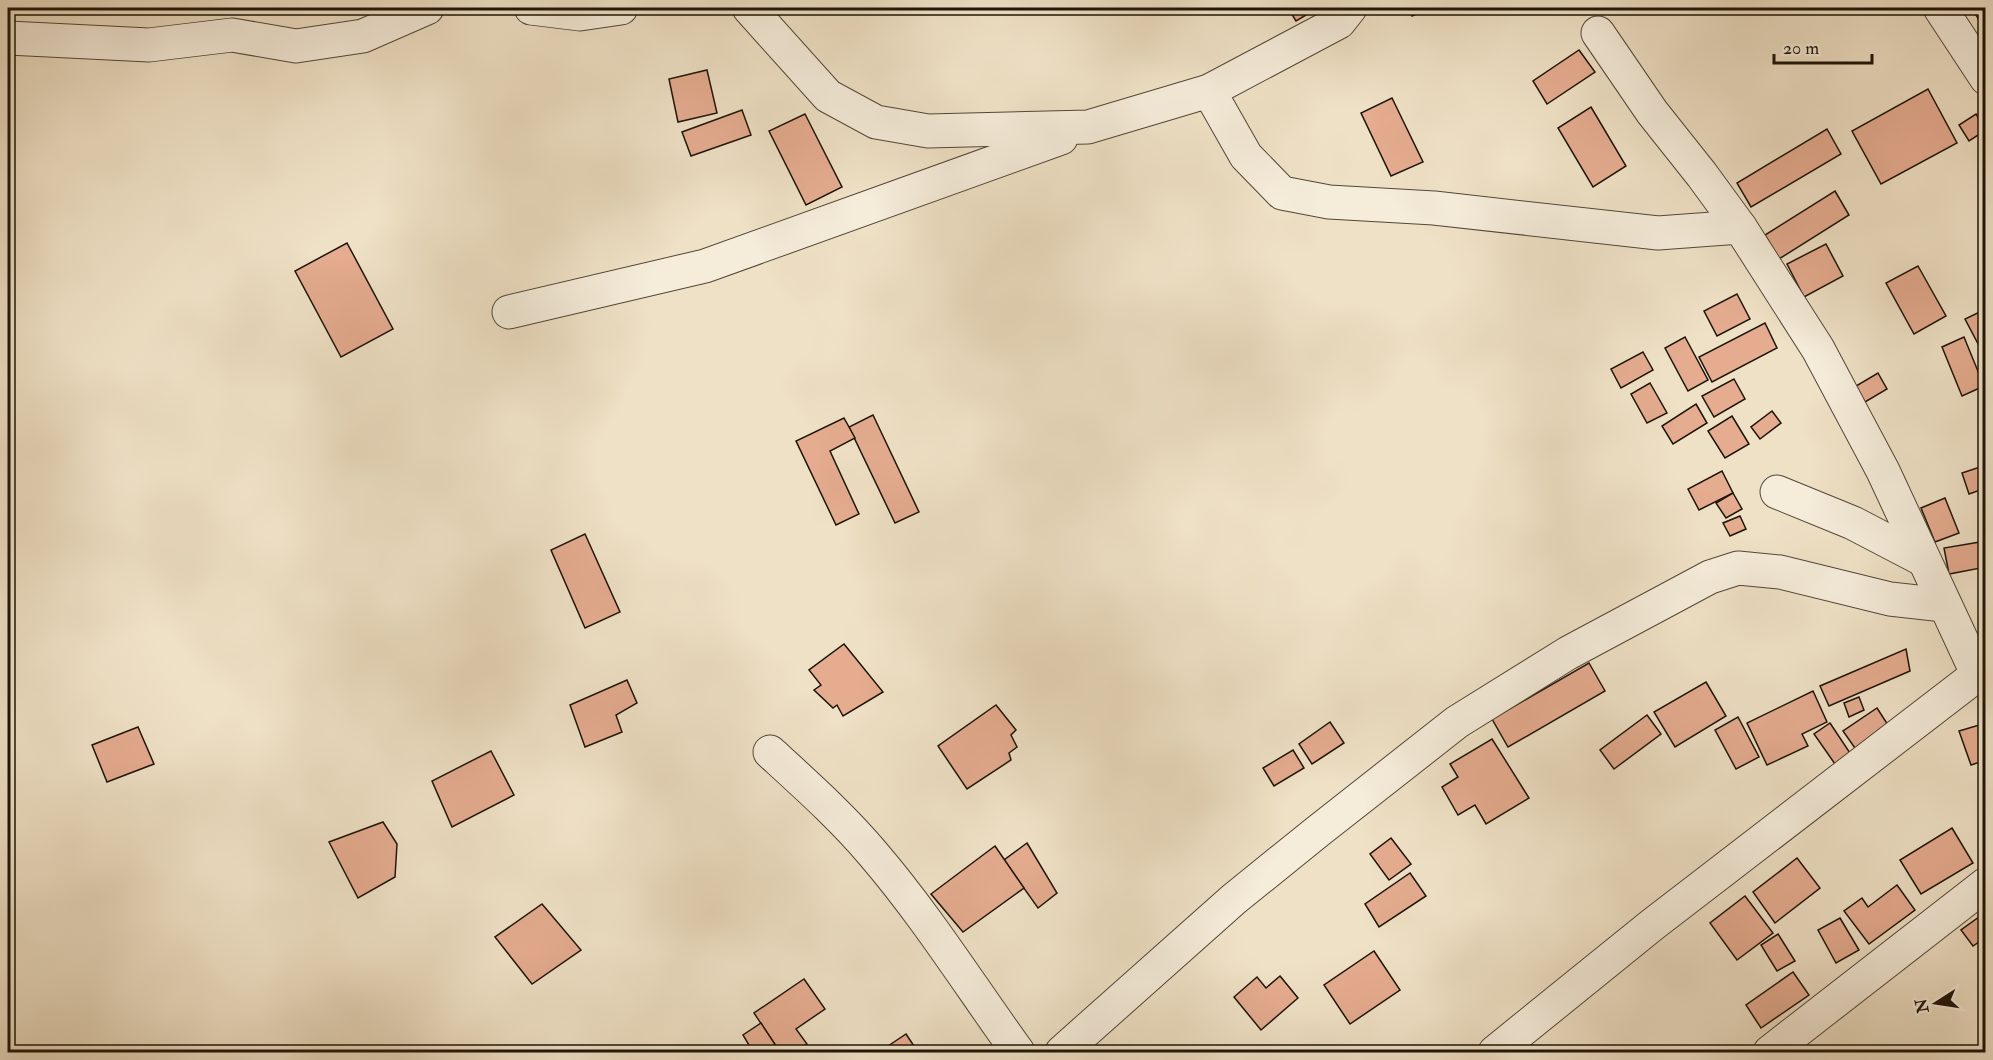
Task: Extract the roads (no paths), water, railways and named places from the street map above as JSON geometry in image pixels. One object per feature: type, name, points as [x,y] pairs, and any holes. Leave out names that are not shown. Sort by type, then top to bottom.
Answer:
[{"type":"street","points":[[8,38],[148,45],[232,35],[296,46],[363,36],[427,8]]},
{"type":"street","points":[[531,8],[580,14],[621,8]]},
{"type":"street","points":[[749,8],[828,96],[876,122],[928,131],[1088,127]]},
{"type":"street","points":[[509,312],[705,266],[1088,127],[1209,91],[1339,22],[1350,8]]},
{"type":"street","points":[[1940,8],[1986,78]]},
{"type":"street","points":[[1495,1053],[1652,925],[1981,670],[1944,605],[1883,471],[1818,349],[1740,228],[1652,112],[1598,33]]},
{"type":"street","points":[[1209,91],[1246,156],[1282,193],[1329,202],[1434,208],[1659,233],[1740,228]]},
{"type":"street","points":[[1777,492],[1853,523],[1922,559]]},
{"type":"street","points":[[1062,1053],[1234,899],[1457,722],[1568,653],[1710,576],[1738,568],[1779,572],[1890,599],[1944,605]]},
{"type":"street","points":[[770,752],[832,810],[874,856],[923,919],[1018,1053]]},
{"type":"street","points":[[1787,1047],[1986,884]]}]
